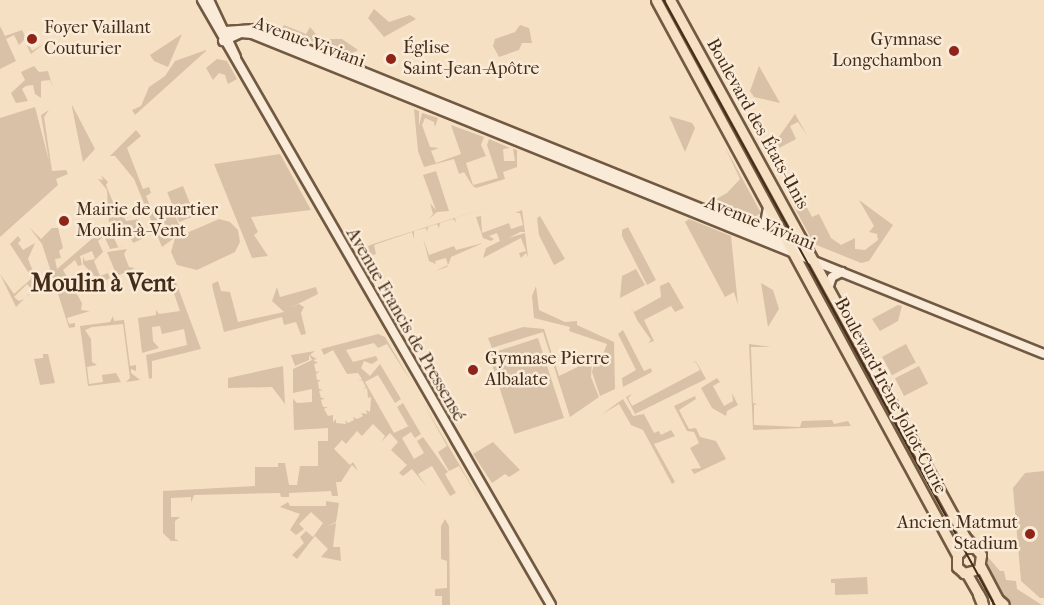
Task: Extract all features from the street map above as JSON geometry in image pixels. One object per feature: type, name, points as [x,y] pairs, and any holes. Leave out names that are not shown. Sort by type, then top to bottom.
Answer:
[{"type":"main road","name":"Boulevard des États-Unis","points":[[656,0],[793,254]]},
{"type":"main road","name":"Boulevard des États-Unis","points":[[670,0],[816,263]]},
{"type":"main road","name":"Boulevard Irène Joliot-Curie","points":[[793,254],[957,555]]},
{"type":"main road","name":"Boulevard Irène Joliot-Curie","points":[[816,263],[972,548]]},
{"type":"main road","points":[[982,602],[967,574],[957,567],[957,555],[964,548],[972,548],[981,555],[981,567],[1001,604]]},
{"type":"main road","points":[[967,574],[981,567]]},
{"type":"street","name":"Avenue Francis de Pressensé","points":[[202,0],[226,37]]},
{"type":"street","name":"Avenue Francis de Pressensé","points":[[209,0],[236,58],[551,605]]},
{"type":"street","name":"Avenue Viviani","points":[[226,37],[257,29],[809,252]]},
{"type":"street","name":"Avenue Viviani","points":[[226,37],[252,34],[1044,354]]},
{"type":"street","points":[[753,229],[765,223],[768,208]]},
{"type":"street","points":[[829,286],[832,277],[842,272]]},
{"type":"shaded area","points":[[374,9],[389,22],[410,15],[416,19],[384,37],[368,18]]},
{"type":"shaded area","points":[[284,25],[306,34],[310,27],[320,39],[342,39],[358,50],[349,56],[282,29]]},
{"type":"shaded area","points":[[520,25],[529,28],[532,43],[522,43],[519,50],[499,57],[493,46],[495,39],[515,32]]},
{"type":"shaded area","points":[[0,26],[5,36],[22,30],[32,51],[45,43],[31,54],[24,40],[19,45],[14,35],[6,39],[16,61],[0,69]]},
{"type":"shaded area","points":[[182,34],[168,67],[154,61],[150,55]]},
{"type":"shaded area","points":[[206,50],[135,115],[132,110],[141,106],[149,87],[165,76],[175,61]]},
{"type":"shaded area","points":[[217,59],[227,61],[237,79],[228,84],[225,75],[219,73],[213,80],[206,68]]},
{"type":"shaded area","points":[[34,66],[39,72],[48,71],[53,88],[50,80],[41,81],[41,98],[35,94],[33,85],[26,86],[22,89],[28,101],[16,103],[11,93],[25,80],[21,72]]},
{"type":"shaded area","points":[[759,66],[780,103],[754,97],[750,91]]},
{"type":"shaded area","points":[[72,105],[95,149],[83,162],[72,107]]},
{"type":"shaded area","points":[[35,107],[49,161],[41,115],[49,110],[44,117],[52,171],[66,170],[68,174],[56,179],[58,185],[0,237],[0,118]]},
{"type":"shaded area","points":[[414,109],[419,111],[419,126],[422,113],[438,118],[435,127],[434,122],[425,118],[422,125],[430,147],[439,148],[431,151],[436,163],[461,154],[451,125],[484,137],[481,145],[486,156],[466,163],[473,185],[498,178],[487,145],[489,139],[510,148],[503,149],[504,161],[515,161],[513,149],[517,150],[517,167],[503,172],[505,179],[476,188],[472,185],[464,172],[459,174],[454,159],[424,167],[418,151]]},
{"type":"shaded area","points":[[795,114],[808,137],[798,122],[790,126],[796,139],[766,155]]},
{"type":"shaded area","points":[[669,116],[692,123],[695,128],[685,152]]},
{"type":"shaded area","points":[[136,130],[141,136],[127,148],[143,189],[149,187],[151,193],[146,196],[155,218],[175,215],[179,225],[170,229],[173,239],[162,247],[134,179],[115,156],[110,156]]},
{"type":"shaded area","points":[[725,147],[761,213],[749,220],[711,202],[727,193],[740,179]]},
{"type":"shaded area","points":[[280,154],[311,210],[251,217],[258,232],[254,235],[268,256],[252,258],[214,164]]},
{"type":"shaded area","points":[[436,171],[449,211],[437,212],[429,219],[433,214],[430,203],[436,210],[423,175]]},
{"type":"shaded area","points":[[101,175],[108,182],[106,185],[119,217],[123,215],[126,221],[139,219],[136,222],[146,237],[133,243],[125,225],[111,231],[118,247],[125,246],[110,249],[104,236],[98,241],[103,252],[94,261],[100,276],[108,273],[110,278],[101,283],[83,264],[83,257],[85,261],[95,259],[92,251],[80,256],[82,265],[78,266],[75,260],[63,270],[82,303],[81,310],[90,311],[67,318],[69,324],[75,323],[75,327],[69,328],[42,244],[29,227],[41,239],[52,228],[58,228],[63,248],[59,251],[61,258],[55,259],[57,269],[109,224],[107,190],[98,179],[103,180]]},
{"type":"shaded area","points":[[183,186],[195,216],[179,222],[167,192]]},
{"type":"shaded area","points":[[800,194],[812,217],[819,214],[831,238],[841,245],[855,238],[855,249],[865,250],[878,240],[877,234],[869,232],[874,226],[859,200],[893,225],[869,261],[861,263],[814,244],[790,199]]},
{"type":"shaded area","points":[[523,196],[455,218],[456,222],[453,219],[440,223],[439,228],[437,224],[428,227],[427,232],[426,228],[414,231],[414,239],[412,232],[374,245],[376,254],[361,259],[355,252],[373,244]]},
{"type":"shaded area","points":[[522,210],[525,232],[509,238],[525,233],[528,257],[526,253],[521,258],[519,253],[526,251],[521,238],[483,258],[486,248],[500,241],[497,233],[489,236],[494,239],[491,241],[483,238],[476,217],[481,216],[482,233],[509,223],[511,229],[523,225],[520,213],[515,213]]},
{"type":"shaded area","points":[[540,216],[565,259],[554,265],[539,235],[537,218]]},
{"type":"shaded area","points":[[219,219],[230,222],[238,230],[240,242],[235,252],[197,270],[177,265],[171,252],[175,238]]},
{"type":"shaded area","points":[[689,219],[731,236],[738,305],[734,292],[725,297],[685,222]]},
{"type":"shaded area","points":[[628,227],[656,280],[647,285],[622,236],[622,230]]},
{"type":"shaded area","points":[[18,236],[21,240],[18,243],[23,250],[35,243],[28,259],[38,283],[25,299],[32,289],[27,284],[14,297],[19,301],[24,299],[16,307],[0,274],[14,294],[32,278],[10,244]]},
{"type":"shaded area","points":[[423,238],[429,255],[454,246],[456,250],[483,243],[451,257],[448,265],[446,258],[435,261],[436,264],[429,261]]},
{"type":"shaded area","points":[[127,249],[124,254],[129,267],[135,268],[117,276],[107,252]]},
{"type":"shaded area","points":[[636,269],[645,285],[620,298],[622,276]]},
{"type":"shaded area","points":[[814,271],[921,471],[918,472],[809,274]]},
{"type":"shaded area","points":[[174,277],[201,349],[152,361],[152,378],[149,379],[146,355],[187,345],[184,329],[162,334],[160,326],[152,327],[153,341],[159,348],[142,353],[138,318],[156,315],[156,310],[159,314],[180,311],[169,279]]},
{"type":"shaded area","points":[[218,281],[221,291],[230,292],[238,322],[284,312],[272,301],[277,287],[280,297],[316,287],[318,294],[290,308],[299,304],[304,307],[301,313],[306,334],[301,335],[296,322],[284,325],[282,317],[224,332],[212,284]]},
{"type":"shaded area","points":[[669,282],[684,308],[675,312],[671,306],[644,320],[654,341],[648,343],[651,340],[637,320],[630,304],[634,312],[661,297],[660,286]]},
{"type":"shaded area","points":[[761,283],[773,290],[779,309],[768,327]]},
{"type":"shaded area","points":[[536,286],[539,310],[565,322],[577,321],[577,325],[614,342],[615,389],[600,396],[592,372],[595,359],[602,357],[607,344],[569,331],[570,327],[534,318],[532,296]]},
{"type":"shaded area","points":[[898,305],[902,306],[898,321],[880,331],[872,319]]},
{"type":"shaded area","points":[[113,316],[114,321],[124,320],[130,366],[136,365],[136,371],[131,369],[131,373],[140,380],[126,382],[130,378],[123,324],[92,327],[85,330],[91,339],[92,362],[97,365],[87,367],[89,384],[103,382],[102,375],[116,373],[121,382],[88,386],[80,326],[110,322]]},
{"type":"shaded area","points":[[523,327],[544,329],[559,376],[592,360],[591,377],[599,397],[570,417],[543,332],[492,348],[488,338]]},
{"type":"shaded area","points":[[623,330],[644,371],[651,368],[652,372],[623,387],[622,378],[636,370],[618,334]]},
{"type":"shaded area","points":[[378,334],[385,337],[412,383],[387,344],[378,348],[374,343],[346,350],[353,362],[376,356],[378,360],[372,364],[364,361],[361,368],[370,376],[380,364],[401,399],[395,403],[378,375],[365,382],[394,433],[411,425],[408,426],[397,407],[403,403],[421,434],[415,438],[411,432],[402,438],[414,459],[424,453],[417,441],[423,437],[448,472],[445,474],[456,493],[450,496],[432,466],[418,474],[426,486],[412,469],[403,476],[399,473],[407,465],[391,450],[398,442],[390,433],[381,442],[385,436],[373,424],[362,436],[357,431],[346,444],[342,440],[334,449],[350,465],[353,462],[358,471],[352,465],[341,482],[336,482],[338,496],[332,496],[331,491],[289,493],[289,497],[281,497],[280,493],[194,495],[191,503],[191,497],[171,498],[171,517],[180,517],[175,521],[175,539],[179,541],[171,541],[163,533],[163,491],[255,486],[255,467],[278,467],[278,463],[285,463],[289,485],[297,485],[300,466],[318,466],[318,441],[328,441],[328,428],[294,430],[293,399],[297,403],[312,402],[312,389],[293,393],[293,369],[312,360],[309,355],[309,360],[295,366],[291,355],[315,351],[310,355],[317,359],[313,360],[318,363],[314,364],[316,372],[320,371],[316,374],[317,380],[321,380],[318,382],[319,389],[323,390],[319,391],[321,398],[325,398],[321,400],[323,407],[328,407],[324,409],[328,416],[333,415],[333,422],[336,419],[336,423],[346,424],[345,420],[348,423],[354,420],[353,417],[357,419],[363,416],[361,413],[367,414],[366,410],[370,412],[371,397],[368,398],[367,388],[363,389],[366,387],[362,380],[358,381],[362,379],[358,373],[347,374],[333,350],[324,355],[321,349]]},
{"type":"shaded area","points":[[538,338],[564,418],[515,434],[489,354]]},
{"type":"shaded area","points":[[749,344],[771,347],[751,347],[753,403],[757,404],[754,405],[754,425],[800,427],[802,421],[832,420],[834,424],[848,421],[851,426],[753,430]]},
{"type":"shaded area","points":[[906,344],[916,363],[892,375],[882,357]]},
{"type":"shaded area","points":[[43,354],[48,354],[55,383],[40,385],[34,359],[43,358]]},
{"type":"shaded area","points":[[696,361],[706,379],[635,414],[626,397],[632,394],[628,398],[632,406],[700,370],[696,362],[692,363]]},
{"type":"shaded area","points":[[283,366],[285,404],[272,387],[228,388],[228,378]]},
{"type":"shaded area","points":[[919,366],[928,384],[904,396],[895,378]]},
{"type":"shaded area","points":[[717,378],[720,382],[713,386],[724,406],[733,401],[732,393],[738,405],[727,411],[726,416],[712,408],[701,388]]},
{"type":"shaded area","points":[[695,396],[696,399],[679,410],[689,429],[696,428],[700,437],[716,441],[726,459],[694,474],[691,469],[701,468],[690,448],[699,443],[694,432],[687,431],[674,406]]},
{"type":"shaded area","points":[[623,399],[633,416],[644,414],[654,433],[659,431],[661,435],[671,430],[675,436],[654,444],[675,482],[672,484],[643,430],[631,425],[619,404],[601,415]]},
{"type":"shaded area","points":[[422,401],[483,505],[459,466],[449,471],[438,452],[447,446]]},
{"type":"shaded area","points":[[493,442],[520,470],[509,477],[505,474],[492,483],[473,454]]},
{"type":"shaded area","name":"Ancien Matmut Stadium","points":[[1044,471],[1044,598],[1040,598],[1021,581],[1013,488],[1025,473]]},
{"type":"shaded area","points":[[326,501],[339,503],[336,522],[326,527],[336,523],[333,547],[340,547],[341,561],[321,557],[328,549],[315,536],[297,559],[292,555],[304,543],[300,537],[306,531],[313,537],[323,523],[311,512],[299,524],[304,529],[296,535],[290,530],[300,514],[280,507],[288,502],[290,506],[326,506]]},
{"type":"shaded area","points":[[445,519],[449,526],[450,605],[442,605],[442,596],[435,596],[435,589],[447,588],[447,561],[441,559],[441,526]]},
{"type":"shaded area","points":[[986,555],[1000,571],[1004,571],[1006,580],[1016,581],[1017,589],[1042,605],[1009,605],[989,570]]},
{"type":"shaded area","points":[[867,577],[868,594],[835,595],[835,583],[831,583],[831,579]]},
{"type":"tram line","points":[[664,0],[995,605]]},
{"type":"place","name":"Foyer Vaillant Couturier","points":[[32,39]]},
{"type":"place","name":"Gymnase Longchambon","points":[[954,51]]},
{"type":"place","name":"Église Saint-Jean-Apôtre","points":[[391,59]]},
{"type":"place","name":"Mairie de quartier Moulin-à-Vent","points":[[64,221]]},
{"type":"place","name":"Gymnase Pierre Albalate","points":[[473,370]]},
{"type":"place","name":"Ancien Matmut Stadium","points":[[1030,534]]},
{"type":"district","name":"Moulin à Vent","points":[[103,284]]}]
